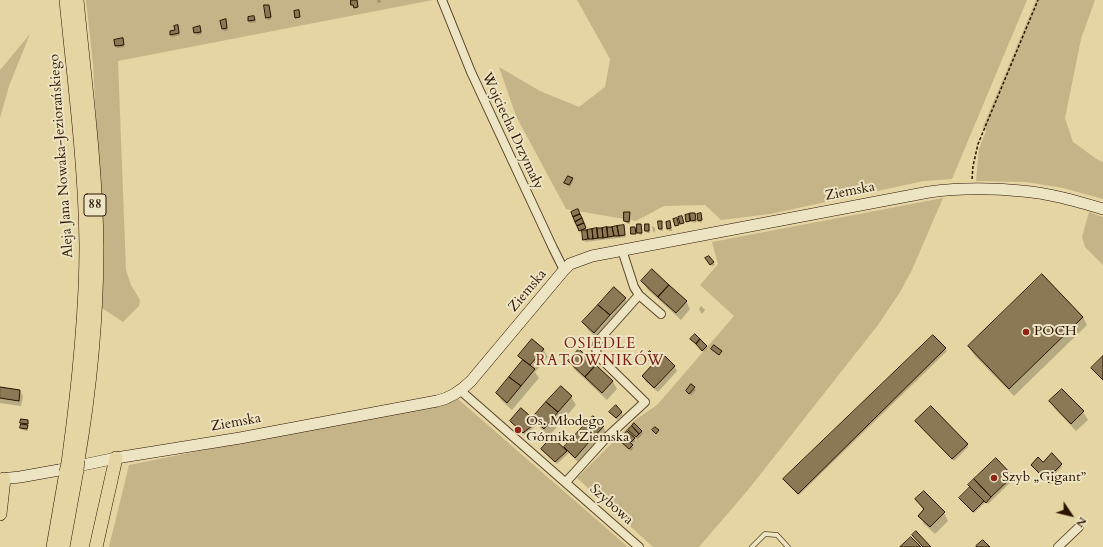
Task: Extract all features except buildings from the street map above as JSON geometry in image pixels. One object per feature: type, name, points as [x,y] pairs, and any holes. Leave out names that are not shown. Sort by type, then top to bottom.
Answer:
[{"type":"main road","name":"Aleja Jana Nowaka-Jeziorańskiego","points":[[63,547],[81,364],[86,245],[81,155],[66,0]]},
{"type":"main road","name":"Aleja Jana Nowaka-Jeziorańskiego","points":[[53,547],[86,411],[96,293],[97,247],[92,155],[77,0]]},
{"type":"main road","points":[[96,547],[116,458]]},
{"type":"main road","points":[[0,514],[2,479]]},
{"type":"street","name":"Wojciecha Drzymały","points":[[442,0],[471,72],[564,270]]},
{"type":"street","name":"Ziemska","points":[[2,479],[116,458],[240,438],[448,398],[461,391],[485,366],[564,270],[570,264],[579,260],[622,250],[946,190],[1021,191],[1074,200],[1103,209]]},
{"type":"street","points":[[622,250],[634,287],[639,295],[661,314]]},
{"type":"street","points":[[566,482],[602,443],[645,402],[597,355],[596,348],[598,342],[639,295]]},
{"type":"street","name":"Szybowa","points":[[461,391],[639,547]]},
{"type":"street","points":[[1058,547],[1079,527]]},
{"type":"lane","points":[[752,547],[765,534],[777,535],[788,547]]},
{"type":"path","points":[[972,190],[973,166],[978,144],[1038,0]]},
{"type":"shaded area","points":[[86,0],[433,0],[118,61],[126,270],[131,285],[140,300],[139,306],[123,322],[102,308],[104,263],[93,64]]},
{"type":"shaded area","points":[[577,0],[1027,0],[952,179],[924,181],[770,214],[721,220],[705,205],[664,206],[636,221],[566,209],[516,116],[499,67],[540,91],[579,107],[605,87],[610,59]]},
{"type":"shaded area","points":[[1036,0],[1095,0],[1081,39],[1065,118],[1073,142],[1103,162],[1103,199],[1063,188],[1026,182],[976,181],[979,149],[986,131],[983,127]]},
{"type":"shaded area","points":[[30,34],[9,86],[0,118],[0,70]]},
{"type":"shaded area","points":[[943,198],[911,272],[900,292],[878,325],[748,490],[699,547],[653,547],[577,478],[635,420],[657,405],[734,316],[700,285],[718,264],[712,242]]},
{"type":"shaded area","points":[[1089,212],[1103,217],[1103,265],[1085,247],[1082,237]]},
{"type":"shaded area","points":[[458,399],[628,547],[109,547],[129,465]]},
{"type":"place","name":"POCH","points":[[1026,332]]},
{"type":"place","name":"Os. Młodego Górnika Ziemska","points":[[518,430]]},
{"type":"place","name":"Szyb „Gigant”","points":[[994,478]]},
{"type":"district","name":"OSIEDLE RATOWNIKÓW","points":[[600,354]]}]
